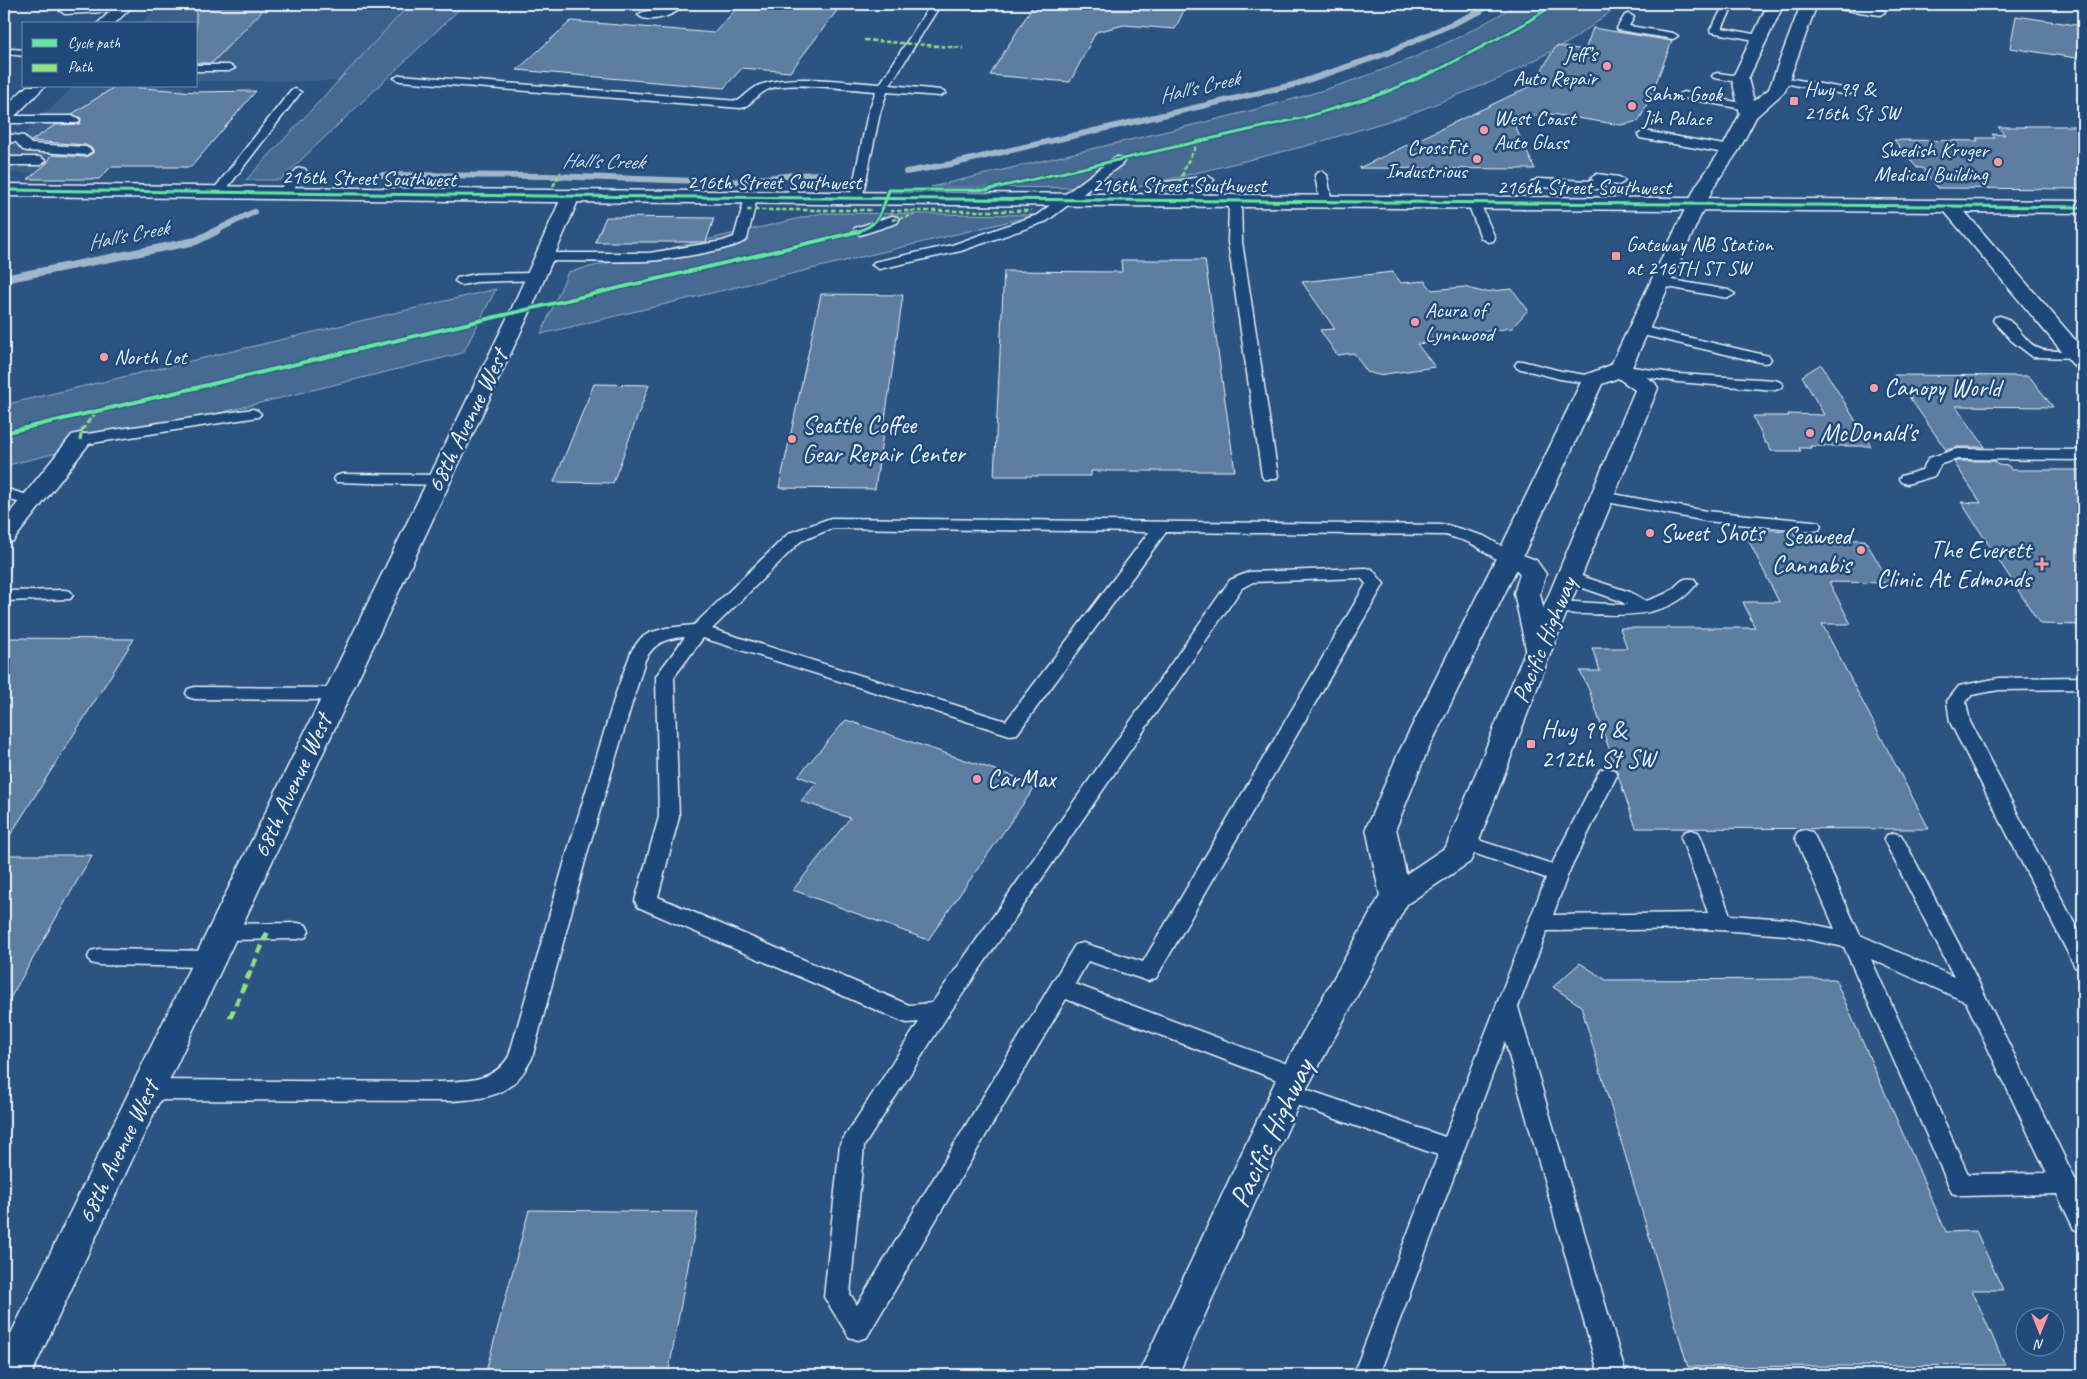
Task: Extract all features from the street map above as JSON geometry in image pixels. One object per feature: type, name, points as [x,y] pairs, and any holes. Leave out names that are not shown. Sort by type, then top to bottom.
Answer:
[{"type":"main road","points":[[1748,110],[1740,80],[1776,4]]},
{"type":"main road","points":[[1396,896],[1381,828],[1412,754],[1510,558],[1593,380],[1620,369],[1705,186],[1730,150],[1748,110],[1777,91],[1809,4]]},
{"type":"main road","points":[[107,22],[124,6]]},
{"type":"main road","points":[[4,118],[35,88]]},
{"type":"main road","name":"216th Street Southwest","points":[[4,190],[856,199],[2083,207]]},
{"type":"main road","name":"68th Avenue West","points":[[11,1375],[439,480],[540,267],[571,196]]},
{"type":"main road","points":[[1951,207],[2081,357]]},
{"type":"main road","name":"Pacific Highway","points":[[1158,1375],[1291,1085],[1396,896],[1459,854],[1539,649],[1647,388],[1620,369]]},
{"type":"main road","points":[[4,536],[80,440]]},
{"type":"main road","points":[[1510,558],[1527,565],[1533,574],[1526,593],[1539,649]]},
{"type":"lane","points":[[643,15],[666,14],[674,11],[680,4]]},
{"type":"lane","points":[[930,4],[984,6]]},
{"type":"lane","points":[[856,199],[874,113],[883,88],[936,4]]},
{"type":"lane","points":[[1825,4],[1880,12]]},
{"type":"lane","points":[[1729,5],[1715,30],[1760,38]]},
{"type":"lane","points":[[65,11],[124,6]]},
{"type":"lane","points":[[1629,18],[1622,28],[1673,36]]},
{"type":"lane","points":[[12,52],[22,53]]},
{"type":"lane","points":[[198,68],[229,68]]},
{"type":"lane","points":[[1718,76],[1740,80]]},
{"type":"lane","points":[[400,78],[741,105],[762,88],[777,84],[796,83],[940,93]]},
{"type":"lane","points":[[1782,80],[1848,92]]},
{"type":"lane","points":[[218,192],[295,92]]},
{"type":"lane","points":[[1683,95],[1748,110]]},
{"type":"lane","points":[[4,118],[74,120]]},
{"type":"lane","points":[[1644,135],[1730,150]]},
{"type":"lane","points":[[4,138],[20,139],[27,147],[86,151]]},
{"type":"lane","points":[[4,161],[40,161]]},
{"type":"lane","points":[[879,265],[964,245],[1042,218],[1118,161]]},
{"type":"lane","points":[[283,193],[301,172]]},
{"type":"lane","points":[[1321,175],[1326,202]]},
{"type":"lane","points":[[1609,204],[1597,178],[1619,181]]},
{"type":"lane","points":[[1153,201],[1153,191],[1160,187],[1208,180]]},
{"type":"lane","points":[[1537,183],[1600,185]]},
{"type":"lane","points":[[462,281],[540,267],[649,257],[726,245],[740,239],[751,198]]},
{"type":"lane","points":[[1235,202],[1235,242],[1270,476]]},
{"type":"lane","points":[[1474,203],[1488,238]]},
{"type":"lane","points":[[860,231],[892,220]]},
{"type":"lane","points":[[1661,282],[1728,294]]},
{"type":"lane","points":[[2000,320],[2016,338],[2038,354],[2081,357]]},
{"type":"lane","points":[[1639,330],[1764,360]]},
{"type":"lane","points":[[1522,365],[1560,375],[1593,380]]},
{"type":"lane","points":[[1620,369],[1678,378],[1775,385]]},
{"type":"lane","points":[[80,440],[253,414]]},
{"type":"lane","points":[[1907,479],[1928,474],[1935,461],[1958,454],[2083,455]]},
{"type":"lane","points":[[342,480],[439,480]]},
{"type":"lane","points":[[4,493],[31,501]]},
{"type":"lane","points":[[1602,496],[1706,516],[1813,526]]},
{"type":"lane","points":[[938,1012],[907,1014],[646,901],[669,817],[665,676],[699,631],[795,537],[831,523],[1446,530],[1478,540],[1510,558]]},
{"type":"lane","points":[[148,1090],[473,1091],[490,1086],[506,1078],[514,1070],[520,1058],[575,858],[634,664],[646,642],[667,632],[699,631],[1010,729],[1162,526]]},
{"type":"lane","points":[[1366,573],[1375,584],[1148,972],[1083,951],[858,1328],[837,1297],[852,1144],[938,1012],[1236,584],[1249,577],[1366,573]]},
{"type":"lane","points":[[1569,577],[1624,596],[1645,608]]},
{"type":"lane","points":[[1558,607],[1625,610],[1645,608],[1676,596],[1688,582]]},
{"type":"lane","points":[[4,596],[64,594]]},
{"type":"lane","points":[[2083,683],[1999,684],[1966,690],[1956,702],[1960,722],[2083,961]]},
{"type":"lane","points":[[195,692],[336,694]]},
{"type":"lane","points":[[1366,1375],[1558,874],[1607,775]]},
{"type":"lane","points":[[1691,837],[1722,922]]},
{"type":"lane","points":[[1804,837],[1961,1185],[2065,1183]]},
{"type":"lane","points":[[1894,840],[1974,996],[2083,1221]]},
{"type":"lane","points":[[1463,842],[1558,874]]},
{"type":"lane","points":[[1539,924],[1637,921],[1722,922],[1787,927],[1852,941],[1974,996]]},
{"type":"lane","points":[[223,932],[298,932]]},
{"type":"lane","points":[[99,957],[210,959]]},
{"type":"lane","points":[[1060,988],[1452,1150]]},
{"type":"lane","points":[[1507,1007],[1613,1375]]},
{"type":"shaded area","points":[[161,4],[412,4],[345,81],[198,81],[198,22],[142,22]]},
{"type":"shaded area","points":[[410,4],[465,4],[280,180],[246,180]]},
{"type":"shaded area","points":[[1517,4],[1620,4],[1567,43],[1501,78],[1405,116],[1306,146],[1134,188],[931,187],[1206,122],[1344,84],[1433,49],[1476,28]]},
{"type":"shaded area","points":[[72,88],[184,88],[102,175],[4,173],[4,153]]},
{"type":"shaded area","points":[[822,213],[1036,215],[541,334],[568,272]]},
{"type":"shaded area","points":[[496,289],[463,353],[4,466],[4,405]]},
{"type":"building","points":[[196,4],[269,4],[212,63],[198,63],[198,22],[196,22]]},
{"type":"building","points":[[741,4],[842,4],[790,72],[742,68],[724,88],[517,70],[571,21],[714,33]]},
{"type":"building","points":[[1034,4],[1187,4],[1175,29],[1124,25],[1096,32],[1070,82],[990,75]]},
{"type":"building","points":[[2016,16],[2083,26],[2083,59],[2010,48]]},
{"type":"building","points":[[1593,28],[1672,41],[1639,121],[1621,125],[1552,114],[1511,118],[1535,169],[1359,168],[1533,85],[1556,46],[1585,50]]},
{"type":"building","points":[[113,88],[196,92],[256,91],[191,167],[111,167],[99,179],[28,179],[47,163],[52,155],[86,157],[93,153],[93,149],[86,145],[31,141],[55,125],[80,124],[81,118],[72,114]]},
{"type":"building","name":"Swedish Kruger Medical Building","points":[[2024,126],[2083,126],[2083,189],[1938,188],[1922,168],[1917,168],[1894,140],[1978,141],[1976,138],[1995,138],[1992,134],[2005,135],[1998,127],[2026,127]]},
{"type":"building","points":[[606,217],[714,218],[706,242],[595,242]]},
{"type":"building","points":[[1121,260],[1205,260],[1235,471],[1091,471],[1091,476],[994,476],[1004,271],[1122,272]]},
{"type":"building","name":"Acura of Lynnwood","points":[[1393,272],[1401,283],[1425,281],[1432,290],[1464,287],[1483,292],[1512,289],[1528,310],[1512,328],[1433,338],[1434,342],[1417,344],[1435,367],[1378,375],[1367,372],[1354,353],[1337,355],[1320,330],[1335,329],[1302,282]]},
{"type":"building","points":[[821,294],[903,295],[875,489],[779,488]]},
{"type":"building","name":"McDonald's","points":[[1821,364],[1871,446],[1810,446],[1811,448],[1799,448],[1801,451],[1771,451],[1767,443],[1765,443],[1753,416],[1789,416],[1788,414],[1824,415],[1802,376]]},
{"type":"building","points":[[1894,375],[2029,376],[2053,407],[1956,406],[1985,447],[1957,447],[1946,450]]},
{"type":"building","points":[[594,384],[649,385],[613,483],[554,482]]},
{"type":"building","name":"The Everett Clinic At Edmonds","points":[[1995,461],[1998,465],[2009,466],[2011,470],[2083,470],[2083,625],[2040,624],[1961,502],[1981,503],[1954,462]]},
{"type":"building","points":[[1743,529],[1793,531],[1797,539],[1865,540],[1890,583],[1829,582],[1851,624],[1822,624],[1929,829],[1636,828],[1589,690],[1580,671],[1600,671],[1592,648],[1627,648],[1620,628],[1755,628],[1743,602],[1779,602]]},
{"type":"building","points":[[4,638],[134,639],[4,845]]},
{"type":"building","points":[[846,720],[1037,784],[928,940],[793,890],[850,818],[801,801],[817,783],[798,776]]},
{"type":"building","points":[[4,855],[92,855],[4,1009]]},
{"type":"building","points":[[1580,963],[1606,980],[1835,979],[1946,1232],[1976,1231],[2003,1290],[1972,1290],[2005,1365],[1688,1367],[1581,1006],[1553,987]]},
{"type":"building","points":[[529,1210],[698,1212],[668,1375],[485,1375]]},
{"type":"waterway","name":"Hall's Creek","points":[[906,172],[951,164],[1293,85],[1385,54],[1481,11],[1489,4]]},
{"type":"waterway","name":"Hall's Creek","points":[[381,175],[548,176],[730,182],[794,175],[824,174]]},
{"type":"waterway","name":"Hall's Creek","points":[[213,232],[254,212]]},
{"type":"waterway","name":"Hall's Creek","points":[[4,279],[196,241],[216,231]]},
{"type":"marked path","points":[[864,40],[963,48]]},
{"type":"marked path","points":[[1180,183],[1185,167],[1198,142]]},
{"type":"marked path","points":[[553,186],[561,172]]},
{"type":"marked path","points":[[747,210],[871,210]]},
{"type":"marked path","points":[[890,211],[1031,211]]},
{"type":"marked path","points":[[892,220],[914,215]]},
{"type":"marked path","points":[[80,440],[82,430],[96,412]]},
{"type":"marked path","points":[[230,1018],[268,931]]},
{"type":"cycle path","points":[[4,433],[860,231],[874,224],[882,210],[889,190],[986,190],[1306,117],[1381,94],[1440,69],[1519,27],[1555,4]]},
{"type":"cycle path","points":[[4,190],[549,196],[2083,207]]},
{"type":"place","name":"Jeff’s Auto Repair","points":[[1607,66]]},
{"type":"place","name":"Hwy 99 & 216th St SW","points":[[1794,101]]},
{"type":"place","name":"Sahm Gook Jih Palace","points":[[1632,106]]},
{"type":"place","name":"West Coast Auto Glass","points":[[1484,130]]},
{"type":"place","name":"CrossFit Industrious","points":[[1477,159]]},
{"type":"place","name":"Swedish Kruger Medical Building","points":[[1998,162]]},
{"type":"place","name":"Gateway NB Station at 216TH ST SW","points":[[1616,256]]},
{"type":"place","name":"Acura of Lynnwood","points":[[1415,322]]},
{"type":"place","name":"North Lot","points":[[104,357]]},
{"type":"place","name":"Canopy World","points":[[1874,388]]},
{"type":"place","name":"McDonald's","points":[[1810,433]]},
{"type":"place","name":"Seattle Coffee Gear Repair Center","points":[[792,439]]},
{"type":"place","name":"Sweet Shots","points":[[1650,533]]},
{"type":"place","name":"Seaweed Cannabis","points":[[1861,550]]},
{"type":"place","name":"The Everett Clinic At Edmonds","points":[[2042,564]]},
{"type":"place","name":"Hwy 99 & 212th St SW","points":[[1531,744]]},
{"type":"place","name":"CarMax","points":[[977,779]]}]
